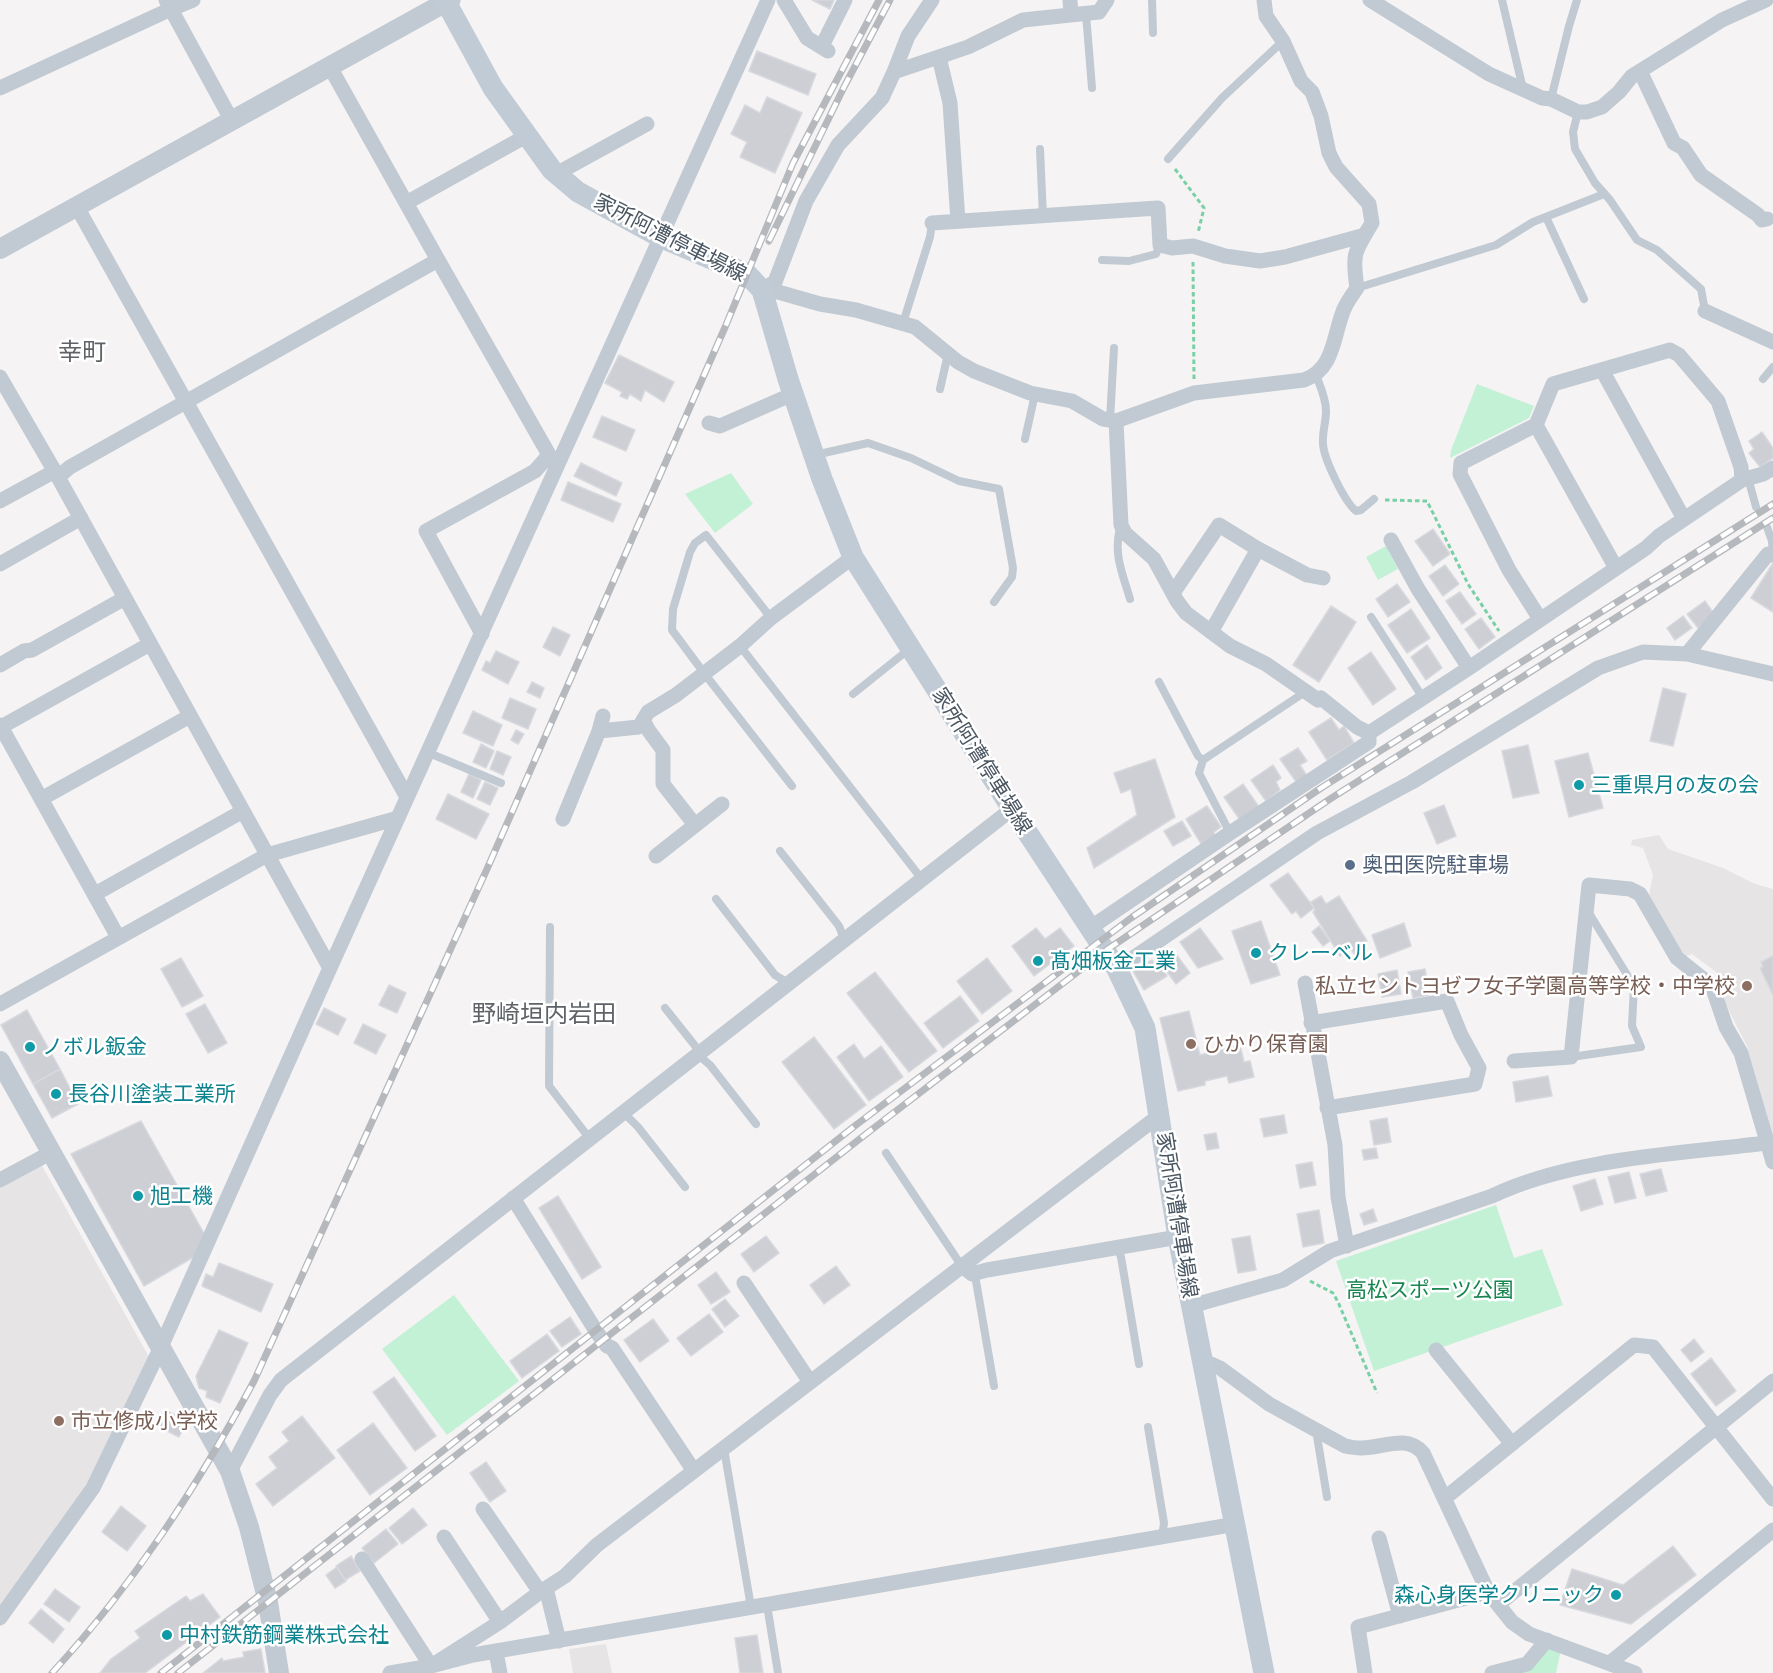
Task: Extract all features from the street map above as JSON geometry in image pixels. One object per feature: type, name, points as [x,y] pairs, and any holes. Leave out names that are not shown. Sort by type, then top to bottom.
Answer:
[{"type":"main road","name":"家所阿漕停車場線","points":[[447,1],[493,88],[556,174],[578,192],[660,237],[747,274],[762,290],[793,394],[853,557],[1012,809],[1117,969],[1145,1028],[1178,1237],[1264,1673]]},
{"type":"street","points":[[0,88],[168,4],[193,0]]},
{"type":"street","points":[[0,1618],[93,1488],[161,1347],[482,634],[553,461],[660,237],[768,0]]},
{"type":"street","points":[[784,0],[807,38],[825,48],[844,0]]},
{"type":"street","points":[[762,290],[775,282],[806,201],[838,145],[882,98],[908,36],[932,0]]},
{"type":"street","points":[[894,72],[968,47],[1023,20],[1076,10],[1099,12],[1107,0]]},
{"type":"street","points":[[762,290],[856,310],[915,327],[948,354],[974,371],[1035,394],[1056,396],[1072,401],[1095,415],[1113,420],[1194,393],[1304,380],[1316,375],[1327,360],[1344,308],[1357,288],[1353,263],[1357,246],[1372,223],[1369,204],[1336,167],[1329,153],[1321,116],[1312,92],[1301,81],[1283,41],[1266,16],[1264,0]]},
{"type":"street","points":[[1370,0],[1489,74],[1578,112],[1587,112],[1602,107],[1632,76],[1722,20],[1766,0]]},
{"type":"street","points":[[0,249],[447,1]]},
{"type":"street","points":[[168,4],[232,121]]},
{"type":"street","points":[[939,57],[950,104],[958,221]]},
{"type":"street","points":[[330,67],[553,461]]},
{"type":"street","points":[[1640,71],[1674,143],[1683,148],[1701,175],[1758,215],[1761,220],[1771,215]]},
{"type":"street","points":[[556,174],[647,124]]},
{"type":"street","points":[[406,203],[528,135]]},
{"type":"street","points":[[77,207],[407,797]]},
{"type":"street","points":[[932,223],[1158,208],[1160,245],[1172,248],[1194,246],[1225,256],[1260,261],[1286,257],[1365,235]]},
{"type":"street","points":[[0,501],[70,467],[438,260]]},
{"type":"street","points":[[1705,311],[1773,342]]},
{"type":"street","points":[[1540,619],[1509,570],[1460,474],[1461,462],[1536,425],[1553,384],[1670,350],[1679,355],[1718,401],[1745,479]]},
{"type":"street","points":[[1602,370],[1684,519]]},
{"type":"street","points":[[1,381],[57,474],[330,968]]},
{"type":"street","points":[[710,423],[720,426],[793,394]]},
{"type":"street","points":[[1113,420],[1122,525],[1125,533],[1154,559],[1186,613],[1230,646],[1266,664],[1318,700],[1321,698],[1357,727],[1369,733]]},
{"type":"street","points":[[1536,425],[1616,568]]},
{"type":"street","points":[[482,634],[426,531],[553,461]]},
{"type":"street","points":[[1369,733],[1469,668],[1684,519],[1745,479],[1763,474],[1773,468]]},
{"type":"street","points":[[0,564],[81,518]]},
{"type":"street","points":[[1173,593],[1219,525],[1307,575],[1323,578]]},
{"type":"street","points":[[1391,540],[1418,589],[1469,668]]},
{"type":"street","points":[[1211,632],[1258,549]]},
{"type":"street","points":[[1687,654],[1768,554],[1773,555]]},
{"type":"street","points":[[563,819],[601,723],[639,727],[648,712],[704,674],[771,618],[853,557]]},
{"type":"street","points":[[0,665],[24,651],[32,650],[125,598]]},
{"type":"street","points":[[118,937],[0,726],[150,644]]},
{"type":"street","points":[[1117,969],[1317,833],[1412,782],[1598,668],[1643,652],[1687,654],[1773,674]]},
{"type":"street","points":[[41,799],[190,716]]},
{"type":"street","points":[[643,720],[663,750],[663,784],[695,825]]},
{"type":"street","points":[[1090,928],[1230,832],[1369,742],[1369,733]]},
{"type":"street","points":[[656,856],[722,804]]},
{"type":"street","points":[[230,1472],[270,1395],[281,1380],[1012,809]]},
{"type":"street","points":[[95,894],[243,811]]},
{"type":"street","points":[[0,1004],[267,855],[398,818]]},
{"type":"street","points":[[1514,1061],[1571,1057],[1589,885],[1630,889],[1640,894],[1677,958],[1712,986],[1726,1027],[1741,1053],[1773,1162]]},
{"type":"street","points":[[1305,984],[1335,1145],[1338,1197],[1347,1245]]},
{"type":"street","points":[[1311,1023],[1447,1001],[1461,1035],[1479,1068],[1475,1084],[1327,1108]]},
{"type":"street","points":[[0,1061],[230,1472],[249,1527],[268,1602],[279,1673]]},
{"type":"street","points":[[422,1669],[500,1622],[565,1576],[597,1545],[810,1382],[967,1270],[1160,1115]]},
{"type":"street","points":[[1191,1306],[1283,1280],[1330,1251],[1492,1196],[1512,1186],[1594,1164],[1766,1143]]},
{"type":"street","points":[[0,1180],[52,1152]]},
{"type":"street","points":[[513,1198],[596,1330],[607,1346],[612,1348],[694,1471]]},
{"type":"street","points":[[967,1270],[1178,1237]]},
{"type":"street","points":[[744,1283],[810,1382]]},
{"type":"street","points":[[1445,1498],[1634,1345],[1653,1347],[1773,1500]]},
{"type":"street","points":[[1436,1350],[1512,1444]]},
{"type":"street","points":[[1202,1360],[1220,1368],[1269,1404],[1345,1446],[1359,1448],[1412,1444],[1423,1453],[1488,1592],[1512,1622],[1529,1634],[1611,1662],[1635,1673]]},
{"type":"street","points":[[1499,1604],[1716,1425],[1773,1381]]},
{"type":"street","points":[[483,1509],[543,1590],[559,1641]]},
{"type":"street","points":[[390,1673],[422,1669],[473,1655],[1236,1524]]},
{"type":"street","points":[[1611,1662],[1773,1530]]},
{"type":"street","points":[[444,1537],[500,1622]]},
{"type":"street","points":[[1379,1538],[1400,1616]]},
{"type":"street","points":[[362,1559],[422,1669]]},
{"type":"street","points":[[1365,1673],[1358,1627],[1488,1592]]},
{"type":"street","points":[[1492,1673],[1527,1664],[1547,1640]]},
{"type":"street","points":[[496,1652],[500,1673]]},
{"type":"lane","points":[[1152,0],[1154,33]]},
{"type":"lane","points":[[1502,0],[1523,90]]},
{"type":"lane","points":[[1551,99],[1577,0]]},
{"type":"lane","points":[[1076,10],[1092,88]]},
{"type":"lane","points":[[1168,159],[1222,98],[1283,41]]},
{"type":"lane","points":[[1578,112],[1573,132],[1575,149],[1637,240],[1657,250],[1701,289],[1705,311]]},
{"type":"lane","points":[[1040,149],[1043,217]]},
{"type":"lane","points":[[1357,288],[1496,245],[1533,222],[1604,194]]},
{"type":"lane","points":[[1546,217],[1584,299]]},
{"type":"lane","points":[[903,323],[930,237],[932,223]]},
{"type":"lane","points":[[1102,260],[1138,259],[1156,254],[1160,245]]},
{"type":"lane","points":[[1113,420],[1114,348]]},
{"type":"lane","points":[[940,389],[948,354]]},
{"type":"lane","points":[[1763,379],[1773,368]]},
{"type":"lane","points":[[1316,375],[1323,393],[1326,412],[1322,441],[1324,453],[1347,503],[1356,511],[1361,510],[1374,499]]},
{"type":"lane","points":[[1025,439],[1035,394]]},
{"type":"lane","points":[[814,455],[868,443],[911,458],[959,481],[999,489],[1013,568],[1012,577],[994,602]]},
{"type":"lane","points":[[1745,479],[1756,507]]},
{"type":"lane","points":[[1122,525],[1117,556],[1130,600]]},
{"type":"lane","points":[[1767,527],[1772,541],[1773,555]]},
{"type":"lane","points":[[771,618],[706,535],[694,543],[673,609],[672,630],[792,786]]},
{"type":"lane","points":[[1371,617],[1423,698]]},
{"type":"lane","points":[[740,646],[921,878]]},
{"type":"lane","points":[[853,694],[910,648]]},
{"type":"lane","points":[[1159,682],[1198,756],[1203,760]]},
{"type":"lane","points":[[1230,832],[1199,773],[1203,760],[1305,692]]},
{"type":"lane","points":[[429,753],[501,783]]},
{"type":"lane","points":[[780,851],[839,926],[844,939]]},
{"type":"lane","points":[[717,899],[775,975],[788,983]]},
{"type":"lane","points":[[1571,1057],[1641,1047],[1632,1026],[1634,986],[1586,909]]},
{"type":"lane","points":[[550,927],[549,1086],[590,1139]]},
{"type":"lane","points":[[665,1008],[756,1124]]},
{"type":"lane","points":[[623,1112],[638,1127],[685,1186]]},
{"type":"lane","points":[[886,1153],[975,1281],[994,1386]]},
{"type":"lane","points":[[1117,1248],[1121,1257],[1139,1364]]},
{"type":"lane","points":[[1148,1427],[1164,1523],[1162,1537]]},
{"type":"lane","points":[[1316,1428],[1327,1497]]},
{"type":"lane","points":[[724,1448],[751,1607]]},
{"type":"lane","points":[[767,1605],[778,1673]]},
{"type":"path","points":[[1168,159],[1204,208],[1194,246],[1194,393]]},
{"type":"path","points":[[1374,499],[1427,501],[1468,584],[1506,642]]},
{"type":"path","points":[[1296,1273],[1333,1293],[1377,1393]]},
{"type":"shaded area","name":"私立セントヨゼフ女子学園高等学校・中学校","points":[[1659,835],[1668,849],[1723,868],[1755,884],[1773,889],[1773,1138],[1747,1046],[1724,1001],[1716,972],[1692,954],[1684,957],[1649,895],[1653,875],[1643,848],[1631,845],[1632,840]]},
{"type":"shaded area","name":"市立修成小学校","points":[[41,1164],[149,1357],[88,1484],[0,1610],[0,1186]]},
{"type":"shaded area","points":[[606,1644],[612,1673],[573,1673],[569,1649]]},
{"type":"green space","points":[[1477,384],[1534,406],[1529,418],[1450,458],[1451,450]]},
{"type":"green space","points":[[731,473],[753,504],[715,533],[685,494]]},
{"type":"green space","points":[[1386,546],[1398,569],[1378,580],[1366,557]]},
{"type":"green space","name":"高松スポーツ公園","points":[[1496,1205],[1514,1258],[1542,1249],[1563,1305],[1374,1371],[1336,1261]]},
{"type":"green space","points":[[454,1295],[519,1381],[447,1435],[382,1349]]},
{"type":"green space","points":[[1547,1640],[1562,1645],[1556,1673],[1510,1673]]},
{"type":"building","points":[[812,0],[834,0],[830,9]]},
{"type":"building","points":[[757,51],[816,74],[808,95],[749,71]]},
{"type":"building","points":[[767,97],[802,113],[775,173],[740,157],[747,142],[731,134],[745,105],[760,113]]},
{"type":"building","points":[[619,355],[674,382],[664,402],[645,390],[641,401],[630,394],[627,399],[620,396],[622,392],[605,383]]},
{"type":"building","points":[[602,416],[635,430],[626,451],[593,437]]},
{"type":"building","points":[[1762,432],[1773,448],[1773,458],[1760,467],[1749,453],[1754,449],[1749,441]]},
{"type":"building","points":[[581,463],[622,483],[616,496],[574,476]]},
{"type":"building","points":[[568,482],[621,504],[613,522],[561,500]]},
{"type":"building","points":[[1433,529],[1450,554],[1433,566],[1415,541]]},
{"type":"building","points":[[1773,563],[1773,612],[1751,598]]},
{"type":"building","points":[[1445,565],[1459,584],[1443,596],[1429,576]]},
{"type":"building","points":[[1397,584],[1410,602],[1388,617],[1376,599]]},
{"type":"building","points":[[1460,592],[1476,614],[1462,624],[1446,601]]},
{"type":"building","points":[[1705,601],[1712,611],[1711,617],[1698,628],[1687,614]]},
{"type":"building","points":[[1331,606],[1356,622],[1319,682],[1293,665]]},
{"type":"building","points":[[1411,609],[1430,638],[1407,653],[1388,625]]},
{"type":"building","points":[[1683,616],[1692,628],[1675,640],[1667,628]]},
{"type":"building","points":[[1481,618],[1495,637],[1479,649],[1465,629]]},
{"type":"building","points":[[553,627],[570,635],[560,656],[543,647]]},
{"type":"building","points":[[1427,645],[1442,668],[1426,680],[1411,657]]},
{"type":"building","points":[[496,651],[519,662],[508,684],[482,670],[486,661],[490,663]]},
{"type":"building","points":[[1371,652],[1396,689],[1373,705],[1348,668]]},
{"type":"building","points":[[532,682],[544,688],[540,698],[527,692]]},
{"type":"building","name":"三重県月の友の会","points":[[1663,688],[1686,694],[1673,746],[1650,741]]},
{"type":"building","points":[[510,698],[536,709],[528,729],[502,718]]},
{"type":"building","points":[[473,711],[502,725],[493,746],[463,733]]},
{"type":"building","points":[[1331,718],[1339,730],[1344,726],[1354,743],[1327,760],[1309,732]]},
{"type":"building","points":[[516,730],[524,734],[518,744],[511,740]]},
{"type":"building","points":[[481,744],[494,751],[486,768],[473,762]]},
{"type":"building","points":[[1528,745],[1539,793],[1513,798],[1502,751]]},
{"type":"building","points":[[1298,748],[1307,761],[1300,765],[1307,776],[1297,783],[1280,759]]},
{"type":"building","points":[[497,751],[511,757],[503,775],[490,769]]},
{"type":"building","name":"三重県月の友の会","points":[[1588,753],[1603,808],[1569,817],[1555,761]]},
{"type":"building","points":[[1155,759],[1175,817],[1094,868],[1087,848],[1137,815],[1131,789],[1121,793],[1114,773]]},
{"type":"building","points":[[1273,765],[1281,778],[1276,782],[1280,790],[1266,801],[1251,780]]},
{"type":"building","points":[[469,774],[481,780],[473,798],[461,792]]},
{"type":"building","points":[[485,782],[498,788],[490,805],[477,799]]},
{"type":"building","points":[[1243,784],[1259,807],[1240,820],[1224,797]]},
{"type":"building","points":[[448,794],[489,814],[476,839],[436,819]]},
{"type":"building","points":[[1444,805],[1456,836],[1437,844],[1424,813]]},
{"type":"building","points":[[1207,806],[1221,827],[1214,832],[1216,838],[1203,847],[1186,819]]},
{"type":"building","points":[[1182,821],[1191,836],[1173,846],[1164,831]]},
{"type":"building","points":[[1288,873],[1314,908],[1301,918],[1296,911],[1292,914],[1270,885]]},
{"type":"building","points":[[1321,896],[1326,904],[1339,896],[1367,941],[1362,944],[1367,951],[1356,957],[1351,949],[1340,956],[1313,912],[1315,910],[1311,902]]},
{"type":"building","name":"クレーベル","points":[[1261,921],[1280,975],[1251,984],[1232,931]]},
{"type":"building","points":[[1404,923],[1411,946],[1380,958],[1372,935]]},
{"type":"building","points":[[1319,926],[1330,941],[1323,946],[1312,932]]},
{"type":"building","name":"髙畑板金工業","points":[[1036,928],[1045,939],[1060,928],[1074,946],[1034,976],[1012,946]]},
{"type":"building","points":[[1200,928],[1223,959],[1198,968],[1180,942]]},
{"type":"building","points":[[1173,950],[1190,973],[1176,984],[1159,961]]},
{"type":"building","points":[[1773,956],[1773,995],[1760,968],[1763,967],[1761,962]]},
{"type":"building","points":[[181,958],[203,996],[182,1007],[161,969]]},
{"type":"building","points":[[987,958],[1012,991],[982,1014],[957,981]]},
{"type":"building","points":[[1152,960],[1158,970],[1162,968],[1167,976],[1144,990],[1133,971]]},
{"type":"building","points":[[1425,969],[1429,995],[1413,998],[1408,972]]},
{"type":"building","points":[[1397,970],[1401,994],[1382,997],[1378,974]]},
{"type":"building","points":[[875,972],[937,1051],[909,1072],[847,993]]},
{"type":"building","points":[[389,985],[406,993],[397,1013],[379,1005]]},
{"type":"building","points":[[960,996],[979,1021],[943,1048],[924,1023]]},
{"type":"building","points":[[205,1004],[227,1043],[208,1053],[186,1014]]},
{"type":"building","points":[[324,1008],[346,1019],[338,1035],[316,1024]]},
{"type":"building","name":"ノボル鈑金","points":[[27,1010],[60,1069],[33,1084],[1,1025]]},
{"type":"building","points":[[1189,1011],[1200,1055],[1240,1045],[1244,1062],[1250,1061],[1254,1077],[1229,1083],[1227,1076],[1205,1081],[1205,1085],[1178,1091],[1160,1018]]},
{"type":"building","points":[[363,1024],[386,1035],[376,1054],[354,1043]]},
{"type":"building","points":[[814,1037],[866,1105],[834,1129],[782,1062]]},
{"type":"building","points":[[854,1044],[864,1059],[881,1046],[903,1077],[869,1101],[837,1057]]},
{"type":"building","name":"長谷川塗装工業所","points":[[60,1069],[78,1104],[52,1118],[33,1084]]},
{"type":"building","points":[[1548,1076],[1552,1096],[1516,1102],[1513,1082]]},
{"type":"building","points":[[1284,1115],[1287,1133],[1264,1137],[1260,1119]]},
{"type":"building","points":[[1387,1118],[1391,1142],[1374,1145],[1370,1121]]},
{"type":"building","name":"旭工機","points":[[141,1121],[206,1237],[204,1251],[144,1286],[71,1154]]},
{"type":"building","points":[[1216,1133],[1219,1148],[1207,1150],[1204,1135]]},
{"type":"building","points":[[1376,1148],[1378,1158],[1364,1160],[1362,1150]]},
{"type":"building","points":[[1312,1162],[1316,1185],[1300,1188],[1296,1165]]},
{"type":"building","points":[[1661,1169],[1667,1191],[1646,1196],[1640,1174]]},
{"type":"building","points":[[1629,1172],[1636,1198],[1615,1203],[1608,1177]]},
{"type":"building","points":[[1595,1179],[1603,1204],[1581,1211],[1573,1186]]},
{"type":"building","points":[[558,1196],[601,1267],[582,1279],[539,1208]]},
{"type":"building","points":[[1373,1209],[1377,1221],[1364,1225],[1360,1214]]},
{"type":"building","points":[[1319,1210],[1324,1243],[1303,1247],[1297,1214]]},
{"type":"building","points":[[766,1236],[779,1253],[754,1272],[741,1254]]},
{"type":"building","points":[[1250,1236],[1256,1270],[1238,1273],[1232,1239]]},
{"type":"building","points":[[219,1263],[273,1284],[261,1312],[202,1286],[206,1274],[213,1277]]},
{"type":"building","points":[[836,1266],[850,1285],[824,1304],[810,1285]]},
{"type":"building","points":[[716,1272],[730,1292],[711,1304],[698,1285]]},
{"type":"building","points":[[725,1299],[739,1316],[725,1327],[712,1309]]},
{"type":"building","points":[[709,1314],[723,1332],[691,1356],[677,1338]]},
{"type":"building","points":[[570,1317],[581,1334],[562,1347],[550,1331]]},
{"type":"building","points":[[653,1319],[669,1341],[640,1362],[624,1340]]},
{"type":"building","points":[[219,1330],[248,1343],[220,1403],[206,1397],[207,1391],[199,1388],[196,1376]]},
{"type":"building","points":[[547,1334],[559,1351],[522,1378],[510,1361]]},
{"type":"building","points":[[1694,1339],[1704,1352],[1691,1362],[1681,1350]]},
{"type":"building","points":[[1711,1358],[1736,1391],[1716,1406],[1691,1374]]},
{"type":"building","points":[[394,1377],[436,1436],[415,1451],[373,1392]]},
{"type":"building","points":[[165,1410],[187,1421],[179,1437],[157,1426]]},
{"type":"building","points":[[302,1416],[335,1458],[273,1506],[256,1484],[277,1468],[269,1457],[289,1441],[282,1432]]},
{"type":"building","points":[[373,1423],[407,1468],[370,1495],[337,1450]]},
{"type":"building","points":[[486,1462],[506,1491],[490,1502],[470,1473]]},
{"type":"building","points":[[121,1506],[146,1526],[127,1551],[102,1532]]},
{"type":"building","points":[[413,1508],[427,1525],[402,1544],[389,1528]]},
{"type":"building","points":[[386,1529],[398,1544],[374,1563],[362,1548]]},
{"type":"building","name":"森心身医学クリニック","points":[[1673,1546],[1696,1575],[1631,1624],[1560,1605],[1572,1569],[1623,1585]]},
{"type":"building","points":[[351,1556],[360,1571],[345,1580],[336,1566]]},
{"type":"building","points":[[337,1567],[346,1581],[335,1588],[326,1575]]},
{"type":"building","points":[[55,1589],[80,1607],[69,1622],[44,1604]]},
{"type":"building","name":"中村鉄筋鋼業株式会社","points":[[203,1594],[220,1617],[145,1673],[100,1673],[111,1659],[140,1638],[135,1631],[186,1596],[190,1601]]},
{"type":"building","points":[[41,1609],[64,1629],[53,1643],[29,1623]]},
{"type":"building","points":[[757,1635],[763,1673],[740,1673],[735,1638]]},
{"type":"building","points":[[261,1649],[265,1673],[203,1673],[222,1658],[223,1661],[244,1657],[243,1652]]},
{"type":"railway","points":[[52,1673],[110,1605],[187,1497],[254,1381],[487,869],[726,325],[793,163],[879,0]]},
{"type":"railway","points":[[769,241],[844,87],[890,0]]},
{"type":"railway","points":[[161,1673],[856,1125],[1131,918],[1321,788],[1773,504]]},
{"type":"railway","points":[[178,1673],[866,1134],[1105,951],[1330,799],[1773,518]]},
{"type":"place","name":"三重県月の友の会","points":[[1579,785]]},
{"type":"place","name":"奥田医院駐車場","points":[[1350,865]]},
{"type":"place","name":"クレーベル","points":[[1256,953]]},
{"type":"place","name":"髙畑板金工業","points":[[1038,961]]},
{"type":"place","name":"私立セントヨゼフ女子学園高等学校・中学校","points":[[1747,986]]},
{"type":"place","name":"ひかり保育園","points":[[1191,1044]]},
{"type":"place","name":"ノボル鈑金","points":[[30,1047]]},
{"type":"place","name":"長谷川塗装工業所","points":[[56,1094]]},
{"type":"place","name":"旭工機","points":[[138,1196]]},
{"type":"place","name":"市立修成小学校","points":[[59,1421]]},
{"type":"place","name":"森心身医学クリニック","points":[[1616,1595]]},
{"type":"place","name":"中村鉄筋鋼業株式会社","points":[[167,1635]]},
{"type":"district","name":"幸町","points":[[82,352]]},
{"type":"district","name":"野崎垣内岩田","points":[[544,1014]]}]
